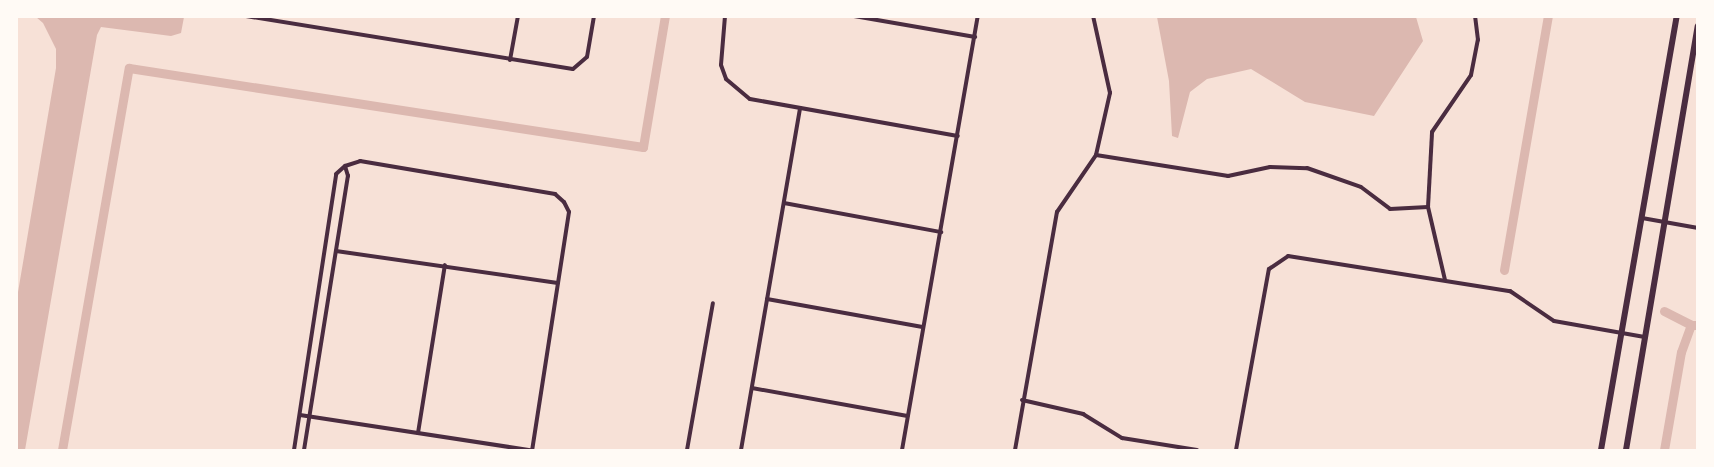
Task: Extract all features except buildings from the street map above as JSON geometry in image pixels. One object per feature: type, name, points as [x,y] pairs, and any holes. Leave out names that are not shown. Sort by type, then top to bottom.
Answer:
[{"type":"main road","points":[[1601,450],[1677,16]]},
{"type":"main road","points":[[1626,450],[1698,26]]},
{"type":"street","points":[[246,16],[573,69],[581,66],[587,57],[594,16]]},
{"type":"street","points":[[510,60],[518,16]]},
{"type":"street","points":[[725,16],[720,47],[726,79],[750,99],[958,136]]},
{"type":"street","points":[[854,16],[975,37]]},
{"type":"street","points":[[902,450],[978,16]]},
{"type":"street","points":[[1015,450],[1057,212],[1095,155],[1110,93],[1093,16]]},
{"type":"street","points":[[1445,280],[1428,207],[1432,132],[1471,75],[1478,40],[1475,16]]},
{"type":"street","points":[[741,450],[800,108]]},
{"type":"street","points":[[1095,155],[1228,176],[1270,167],[1307,168],[1361,187],[1390,209],[1428,207]]},
{"type":"street","points":[[294,450],[336,174],[345,166],[360,161],[555,194],[564,202],[569,212],[531,450],[300,415]]},
{"type":"street","points":[[304,450],[348,176],[345,166]]},
{"type":"street","points":[[784,203],[941,232]]},
{"type":"street","points":[[1641,217],[1698,228]]},
{"type":"street","points":[[336,251],[558,283]]},
{"type":"street","points":[[1236,450],[1269,269],[1277,260],[1288,256],[1510,291],[1554,321],[1645,337]]},
{"type":"street","points":[[418,433],[445,265]]},
{"type":"street","points":[[767,299],[923,327]]},
{"type":"street","points":[[687,450],[713,303]]},
{"type":"street","points":[[752,388],[908,416]]},
{"type":"street","points":[[1022,400],[1083,414],[1122,438],[1197,450]]},
{"type":"shaded area","points":[[36,17],[184,17],[181,33],[171,36],[101,27],[97,35],[25,450],[17,450],[17,298],[56,68],[56,49],[43,23]]},
{"type":"shaded area","points":[[1157,17],[1416,17],[1423,41],[1374,116],[1305,102],[1251,69],[1207,79],[1190,92],[1178,138],[1172,136],[1169,81]]},
{"type":"waterway","points":[[62,450],[129,68],[643,147],[665,16]]},
{"type":"waterway","points":[[1504,270],[1548,16]]},
{"type":"waterway","points":[[1664,311],[1691,325]]},
{"type":"waterway","points":[[1664,450],[1681,352],[1691,325],[1698,325]]}]
